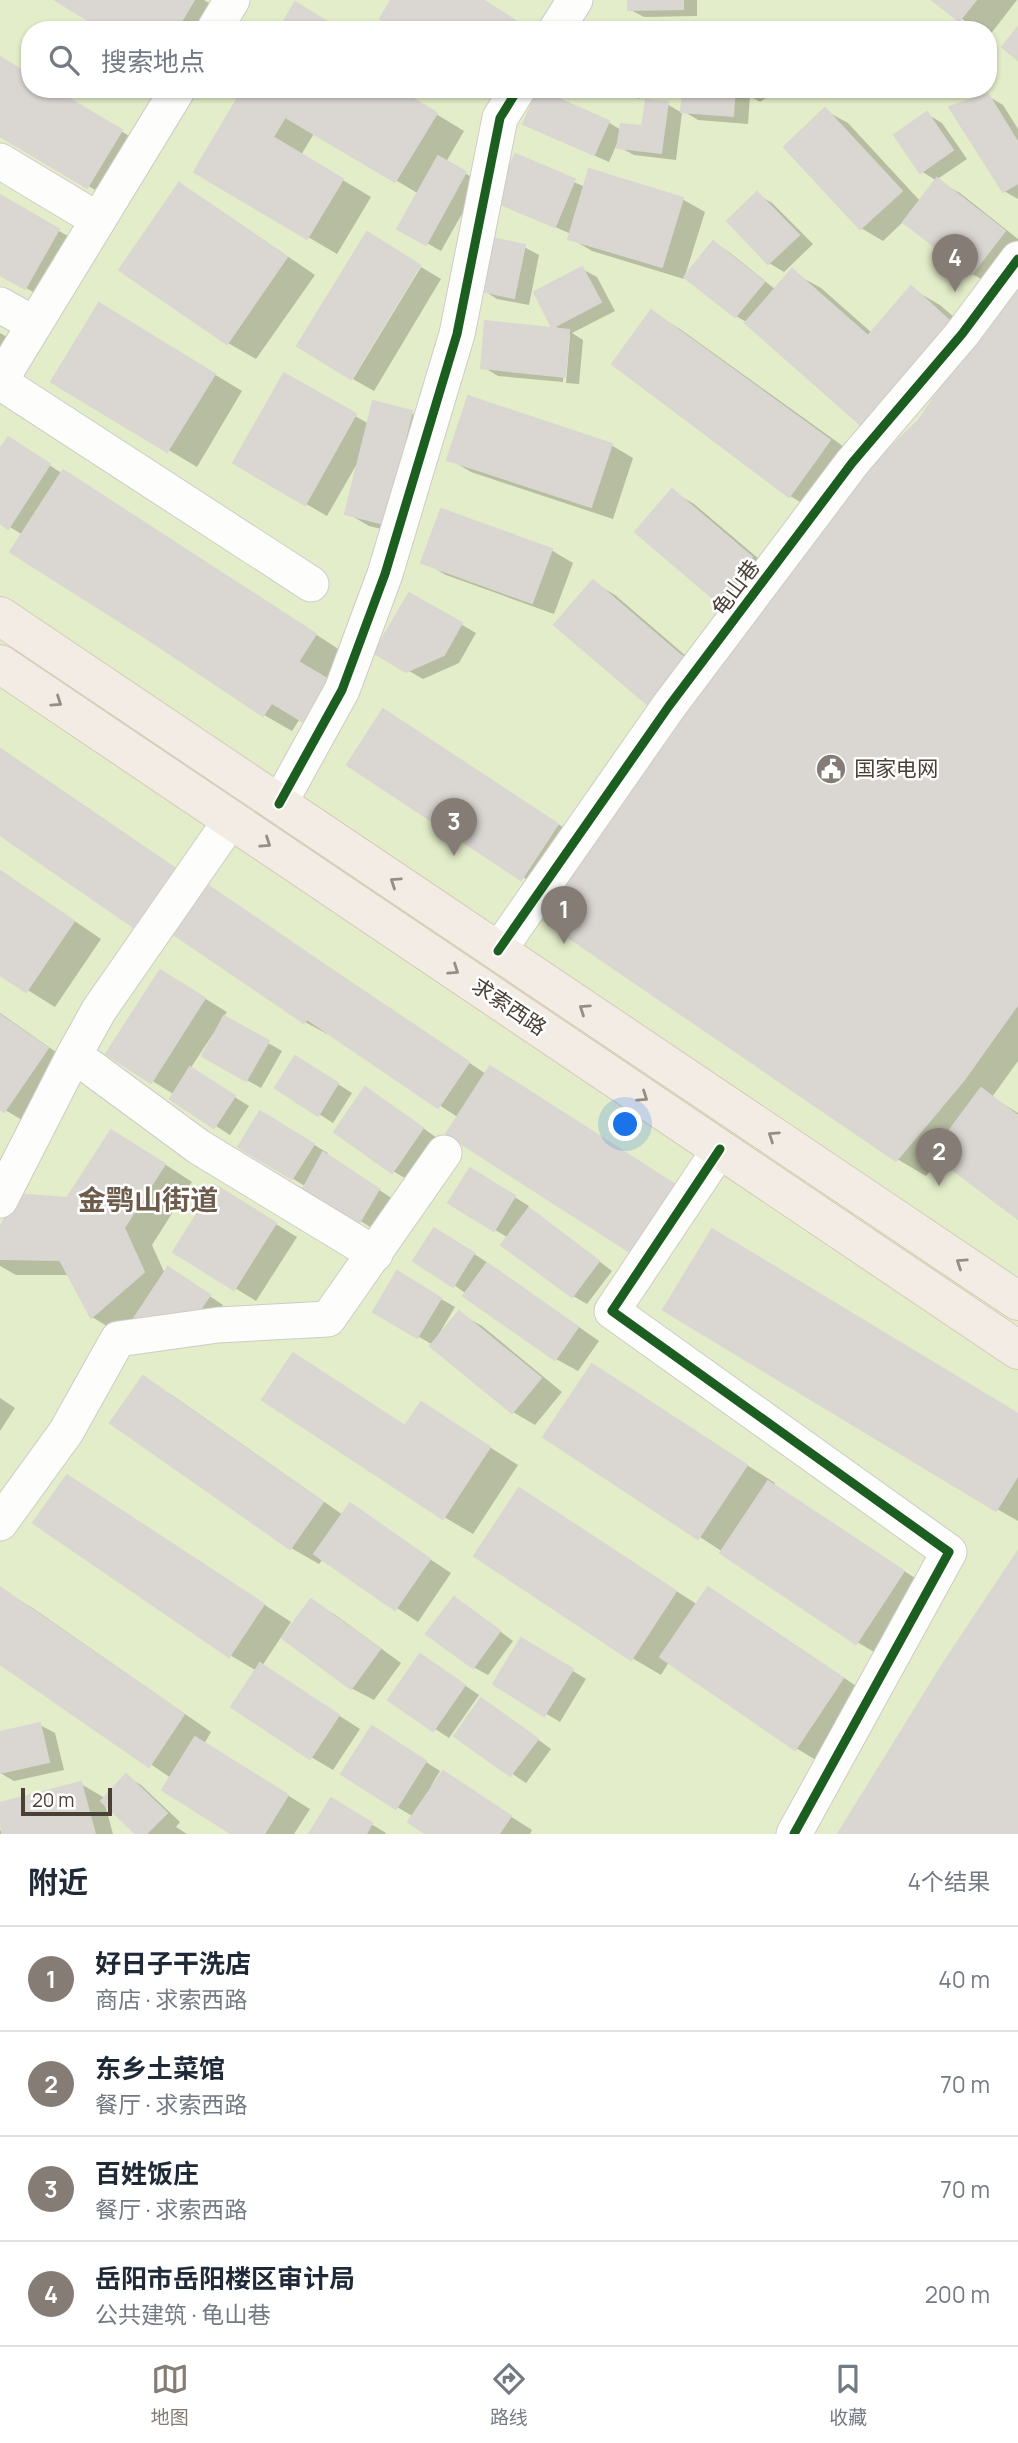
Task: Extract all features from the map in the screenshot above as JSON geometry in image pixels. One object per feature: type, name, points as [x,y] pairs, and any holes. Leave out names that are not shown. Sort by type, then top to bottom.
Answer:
[{"type":"main road","name":"求索西路","points":[[0,616],[1018,1301]]},
{"type":"main road","name":"求索西路","points":[[0,664],[1018,1350]]},
{"type":"street","points":[[219,21],[232,0]]},
{"type":"street","points":[[562,21],[575,0]]},
{"type":"street","points":[[173,98],[0,382],[312,584]]},
{"type":"street","points":[[279,804],[342,690],[385,573],[457,334],[500,118],[512,98]]},
{"type":"street","points":[[0,161],[98,220]]},
{"type":"street","name":"龟山巷","points":[[498,951],[670,706],[852,463],[962,334],[1018,259]]},
{"type":"street","points":[[0,305],[34,324]]},
{"type":"street","points":[[0,1200],[99,1010],[231,820]]},
{"type":"street","points":[[74,1055],[200,1147],[375,1254]]},
{"type":"street","points":[[720,1149],[612,1311],[949,1552],[794,1834]]},
{"type":"street","points":[[0,1523],[66,1432],[118,1339],[218,1325],[328,1319],[444,1153]]},
{"type":"green space","points":[[0,0],[1018,0],[1018,1834],[0,1834]]},
{"type":"building","points":[[55,0],[194,0],[181,21],[89,21]]},
{"type":"building","points":[[391,0],[483,0],[516,21],[383,21],[380,19]]},
{"type":"building","points":[[628,0],[683,0],[683,9],[628,10]]},
{"type":"building","points":[[932,0],[976,0],[959,21]]},
{"type":"building","points":[[295,2],[326,21],[284,21]]},
{"type":"building","points":[[1018,27],[1018,60],[1002,47]]},
{"type":"building","points":[[0,57],[21,70],[21,98],[68,98],[122,130],[87,188],[0,136]]},
{"type":"building","points":[[238,98],[412,98],[437,113],[395,182],[285,117],[273,137],[343,179],[307,239],[194,172]]},
{"type":"building","points":[[534,98],[556,98],[609,121],[594,155],[523,124]]},
{"type":"building","points":[[682,98],[734,98],[733,116],[681,112]]},
{"type":"building","points":[[976,98],[990,98],[1018,143],[1018,183],[1003,192],[949,107]]},
{"type":"building","points":[[646,100],[668,102],[661,153],[617,148],[621,124],[642,126]]},
{"type":"building","points":[[825,108],[902,191],[860,229],[784,147]]},
{"type":"building","points":[[927,112],[953,150],[920,173],[894,135]]},
{"type":"building","points":[[515,154],[575,179],[555,227],[495,202]]},
{"type":"building","points":[[438,156],[466,172],[426,245],[397,229]]},
{"type":"building","points":[[589,169],[683,198],[662,267],[568,239]]},
{"type":"building","points":[[937,178],[1005,231],[971,275],[903,222]]},
{"type":"building","points":[[179,183],[287,257],[227,344],[119,270]]},
{"type":"building","points":[[757,192],[799,235],[768,264],[727,221]]},
{"type":"building","points":[[0,195],[59,229],[25,289],[0,275]]},
{"type":"building","points":[[367,232],[420,265],[351,379],[297,346]]},
{"type":"building","points":[[492,238],[525,245],[514,298],[481,291]]},
{"type":"building","points":[[713,241],[764,282],[735,317],[684,277]]},
{"type":"building","points":[[582,267],[601,302],[552,328],[534,292]]},
{"type":"building","points":[[792,269],[868,336],[911,286],[952,323],[862,426],[745,323]]},
{"type":"building","name":"国家电网","points":[[1018,273],[1018,1004],[964,1080],[896,1161],[543,920],[743,618],[838,499],[919,420]]},
{"type":"building","points":[[1018,288],[1018,357],[986,336]]},
{"type":"building","points":[[99,303],[215,374],[167,452],[51,382]]},
{"type":"building","points":[[651,310],[830,440],[789,497],[612,364]]},
{"type":"building","points":[[485,321],[569,330],[565,377],[481,368]]},
{"type":"building","points":[[284,373],[356,414],[305,505],[233,463]]},
{"type":"building","points":[[468,396],[612,444],[591,507],[447,460]]},
{"type":"building","points":[[373,401],[412,411],[384,524],[345,514]]},
{"type":"building","points":[[8,437],[50,464],[8,529],[0,523],[0,449]]},
{"type":"building","points":[[889,462],[1018,551],[1018,584],[996,616],[851,516]]},
{"type":"building","points":[[63,470],[316,634],[263,716],[10,552]]},
{"type":"building","points":[[672,489],[752,557],[715,600],[635,532]]},
{"type":"building","points":[[441,509],[552,549],[532,603],[421,563]]},
{"type":"building","points":[[816,531],[849,550],[799,632],[767,612]]},
{"type":"building","points":[[593,580],[685,659],[647,704],[554,625]]},
{"type":"building","points":[[409,593],[462,623],[444,655],[406,672],[374,653]]},
{"type":"building","points":[[733,644],[771,671],[617,895],[689,944],[705,920],[756,955],[710,1022],[549,912]]},
{"type":"building","points":[[297,661],[331,681],[305,723],[272,703]]},
{"type":"building","points":[[1014,679],[1018,682],[1018,756],[978,726]]},
{"type":"building","points":[[383,709],[558,824],[521,880],[347,765]]},
{"type":"building","points":[[0,749],[176,869],[135,928],[0,835]]},
{"type":"building","points":[[0,871],[74,921],[26,992],[0,975]]},
{"type":"building","points":[[206,884],[338,974],[304,1023],[173,934]]},
{"type":"building","points":[[971,889],[1018,919],[1018,961],[904,1136],[763,1044],[807,977],[882,1026]]},
{"type":"building","points":[[160,970],[205,998],[151,1083],[106,1054]]},
{"type":"building","points":[[338,974],[469,1062],[438,1108],[307,1019]]},
{"type":"building","points":[[0,1015],[48,1048],[4,1112],[0,1109]]},
{"type":"building","points":[[224,1016],[269,1041],[246,1081],[202,1056]]},
{"type":"building","points":[[295,1056],[338,1083],[318,1116],[275,1088]]},
{"type":"building","points":[[490,1066],[674,1184],[630,1252],[446,1134]]},
{"type":"building","points":[[190,1067],[235,1096],[214,1128],[170,1099]]},
{"type":"building","points":[[365,1087],[423,1128],[392,1173],[334,1132]]},
{"type":"building","points":[[981,1088],[1018,1116],[1018,1219],[932,1154]]},
{"type":"building","points":[[260,1111],[314,1144],[292,1179],[238,1147]]},
{"type":"building","points":[[111,1130],[165,1164],[124,1228],[144,1272],[91,1318],[60,1260],[0,1259],[0,1228],[16,1194],[67,1198]]},
{"type":"building","points":[[323,1152],[379,1189],[359,1223],[303,1189]]},
{"type":"building","points":[[470,1168],[515,1196],[494,1231],[448,1203]]},
{"type":"building","points":[[215,1185],[276,1223],[234,1290],[173,1252]]},
{"type":"building","points":[[529,1208],[599,1261],[572,1297],[501,1245]]},
{"type":"building","points":[[434,1228],[474,1253],[453,1287],[413,1261]]},
{"type":"building","points":[[712,1229],[1018,1414],[1018,1475],[996,1511],[663,1310]]},
{"type":"building","points":[[487,1263],[578,1327],[555,1360],[463,1296]]},
{"type":"building","points":[[168,1267],[210,1295],[195,1317],[133,1320]]},
{"type":"building","points":[[397,1271],[441,1298],[417,1338],[373,1312]]},
{"type":"building","points":[[459,1311],[541,1378],[512,1413],[430,1346]]},
{"type":"building","points":[[293,1353],[405,1426],[421,1402],[490,1447],[443,1519],[262,1400]]},
{"type":"building","points":[[592,1364],[747,1465],[698,1539],[543,1437]]},
{"type":"building","points":[[143,1376],[323,1502],[290,1549],[110,1423]]},
{"type":"building","points":[[67,1475],[264,1604],[229,1657],[33,1523]]},
{"type":"building","points":[[768,1481],[904,1571],[856,1644],[720,1553]]},
{"type":"building","points":[[519,1488],[676,1591],[631,1660],[474,1556]]},
{"type":"building","points":[[350,1503],[430,1559],[395,1610],[314,1554]]},
{"type":"building","points":[[1018,1551],[1018,1834],[838,1834],[941,1667]]},
{"type":"building","points":[[708,1587],[843,1678],[795,1750],[660,1657]]},
{"type":"building","points":[[1,1588],[184,1714],[149,1767],[0,1664]]},
{"type":"building","points":[[454,1597],[500,1631],[473,1668],[426,1634]]},
{"type":"building","points":[[311,1599],[380,1649],[351,1689],[282,1638]]},
{"type":"building","points":[[521,1638],[573,1669],[544,1716],[493,1684]]},
{"type":"building","points":[[420,1654],[465,1685],[433,1731],[388,1700]]},
{"type":"building","points":[[260,1663],[339,1715],[310,1759],[231,1707]]},
{"type":"building","points":[[956,1692],[1018,1732],[1018,1834],[880,1834],[869,1827]]},
{"type":"building","points":[[481,1698],[538,1739],[510,1776],[454,1736]]},
{"type":"building","points":[[40,1723],[49,1762],[0,1773],[0,1732]]},
{"type":"building","points":[[372,1726],[426,1761],[396,1809],[341,1774]]},
{"type":"building","points":[[195,1737],[288,1795],[264,1834],[232,1834],[162,1790]]},
{"type":"building","points":[[443,1771],[511,1816],[499,1834],[426,1834],[408,1822]]},
{"type":"building","points":[[126,1774],[167,1813],[146,1834],[136,1834],[101,1801]]},
{"type":"building","points":[[81,1782],[95,1834],[2,1834],[0,1803]]},
{"type":"building","points":[[331,1798],[372,1823],[366,1834],[309,1834]]},
{"type":"cycle path","points":[[279,804],[342,690],[385,574],[457,334],[500,118],[512,98]]},
{"type":"cycle path","points":[[498,951],[669,706],[852,463],[962,334],[1018,259]]},
{"type":"cycle path","points":[[720,1149],[612,1311],[949,1552],[794,1834]]},
{"type":"place","name":"岳阳市岳阳楼区审计局","points":[[955,292]]},
{"type":"place","name":"国家电网","points":[[831,769]]},
{"type":"place","name":"百姓饭庄","points":[[454,856]]},
{"type":"place","name":"好日子干洗店","points":[[564,944]]},
{"type":"place","name":"东乡土菜馆","points":[[939,1186]]},
{"type":"district","name":"金鹗山街道","points":[[148,1200]]}]
